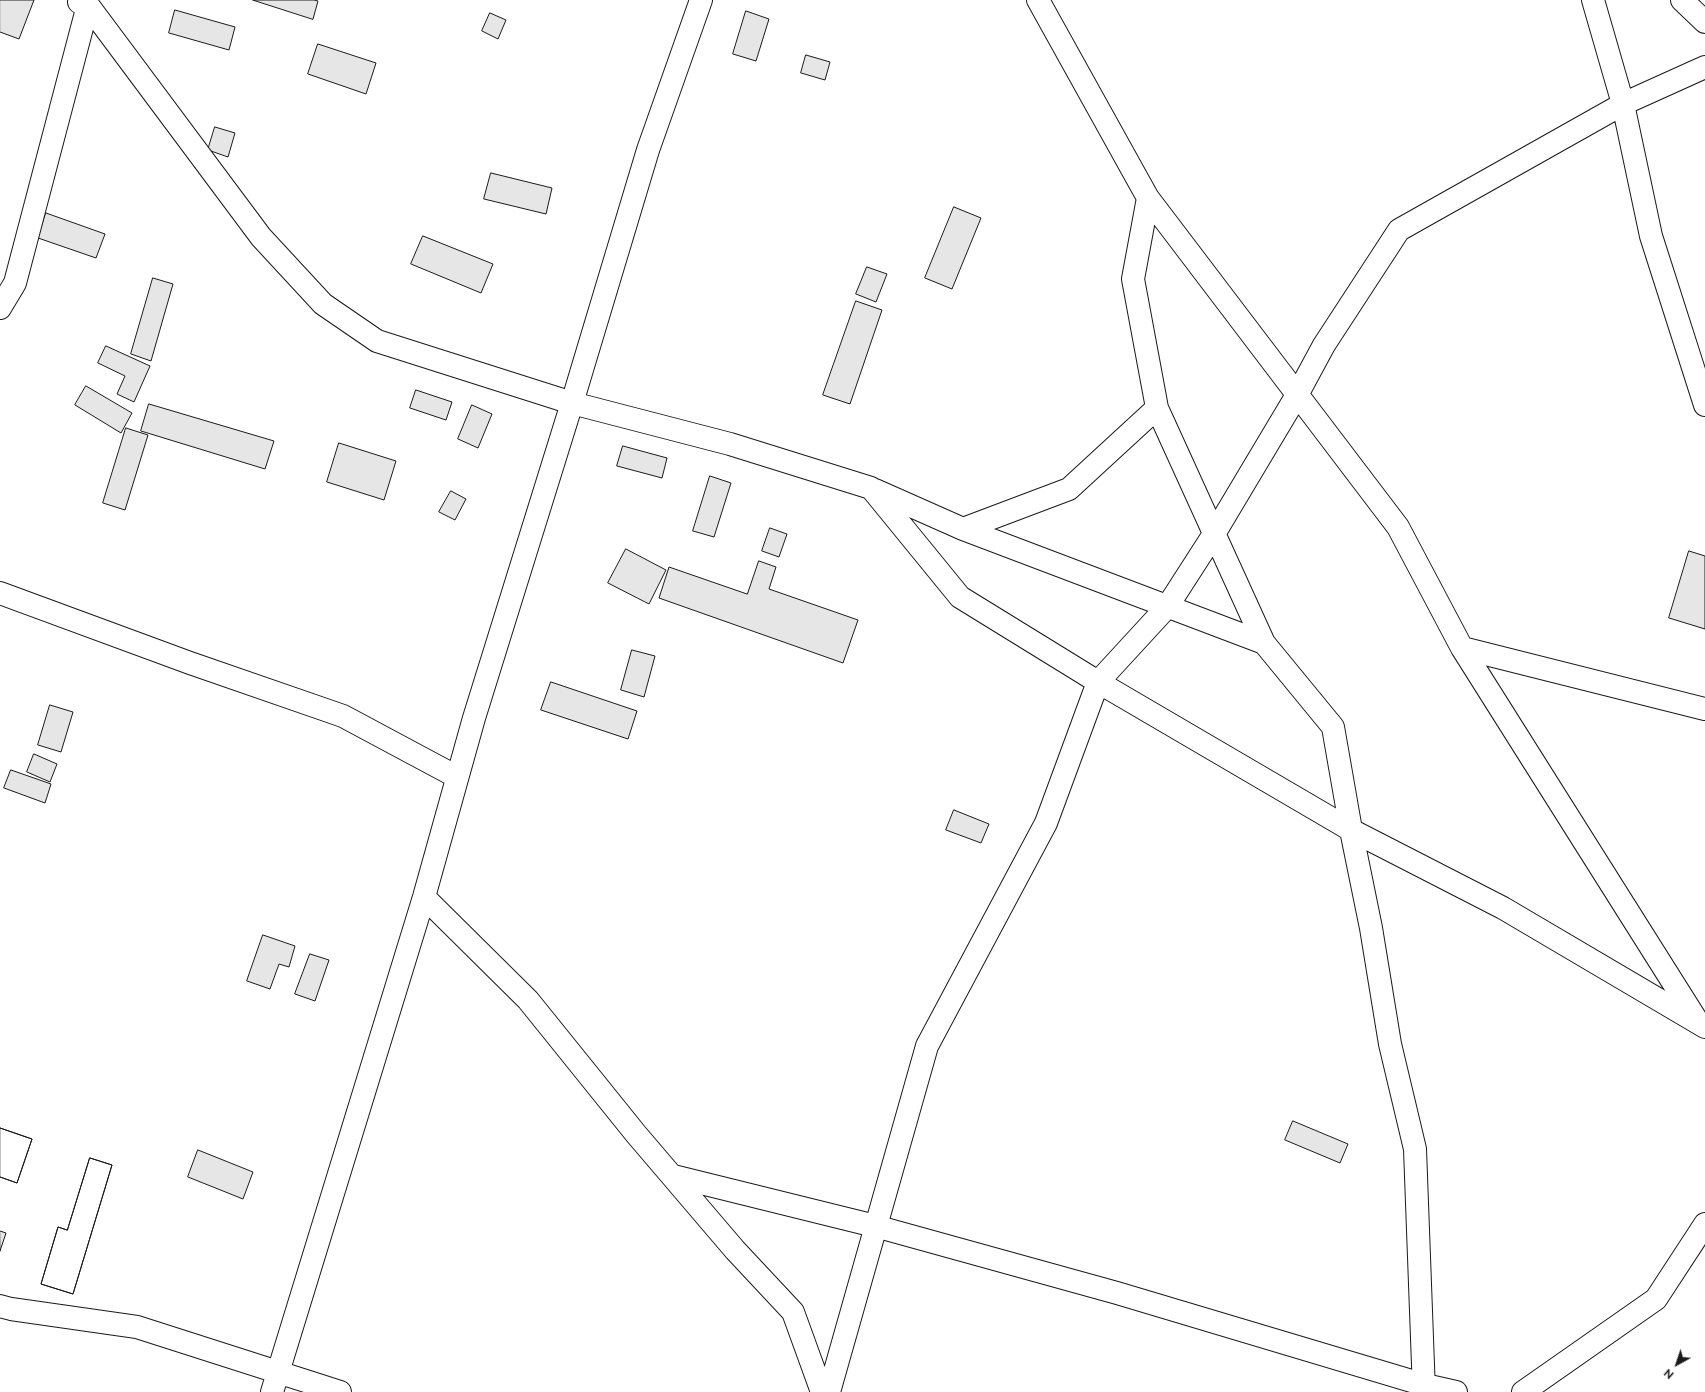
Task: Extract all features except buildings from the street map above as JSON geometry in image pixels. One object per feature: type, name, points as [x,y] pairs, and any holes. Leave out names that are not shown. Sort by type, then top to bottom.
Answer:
[{"type":"street","points":[[275,1382],[424,898],[457,777],[648,150],[701,0]]},
{"type":"street","points":[[1038,0],[1148,198],[1398,527],[1462,648],[1701,1024]]},
{"type":"street","points":[[1593,0],[1623,104],[1651,236],[1705,405]]},
{"type":"street","points":[[1682,0],[1705,22]]},
{"type":"street","points":[[83,2],[261,237],[323,304],[377,341],[572,403],[730,444],[871,488],[963,529],[1264,643]]},
{"type":"street","points":[[0,308],[15,283],[83,2]]},
{"type":"street","points":[[829,1392],[927,1046],[1046,823],[1098,682],[1168,607],[1214,534],[1297,395],[1324,345],[1400,230],[1623,104],[1705,67]]},
{"type":"street","points":[[1148,198],[1133,279],[1157,408],[1264,643],[1333,727],[1351,830],[1371,928],[1390,1044],[1415,1149],[1425,1388]]},
{"type":"street","points":[[963,529],[1069,489],[1157,408]]},
{"type":"street","points":[[871,488],[960,597],[1098,682],[1351,830],[1503,908],[1701,1024]]},
{"type":"street","points":[[0,593],[183,660],[343,716],[457,777]]},
{"type":"street","points":[[1462,648],[1705,709]]},
{"type":"street","points":[[424,898],[528,1000],[636,1134],[735,1250],[793,1312],[822,1392]]},
{"type":"street","points":[[673,1176],[875,1226],[1117,1293],[1425,1388],[1456,1392]]},
{"type":"street","points":[[1523,1392],[1656,1299],[1705,1224]]},
{"type":"street","points":[[0,1306],[11,1309],[137,1327],[275,1382],[340,1392]]}]
